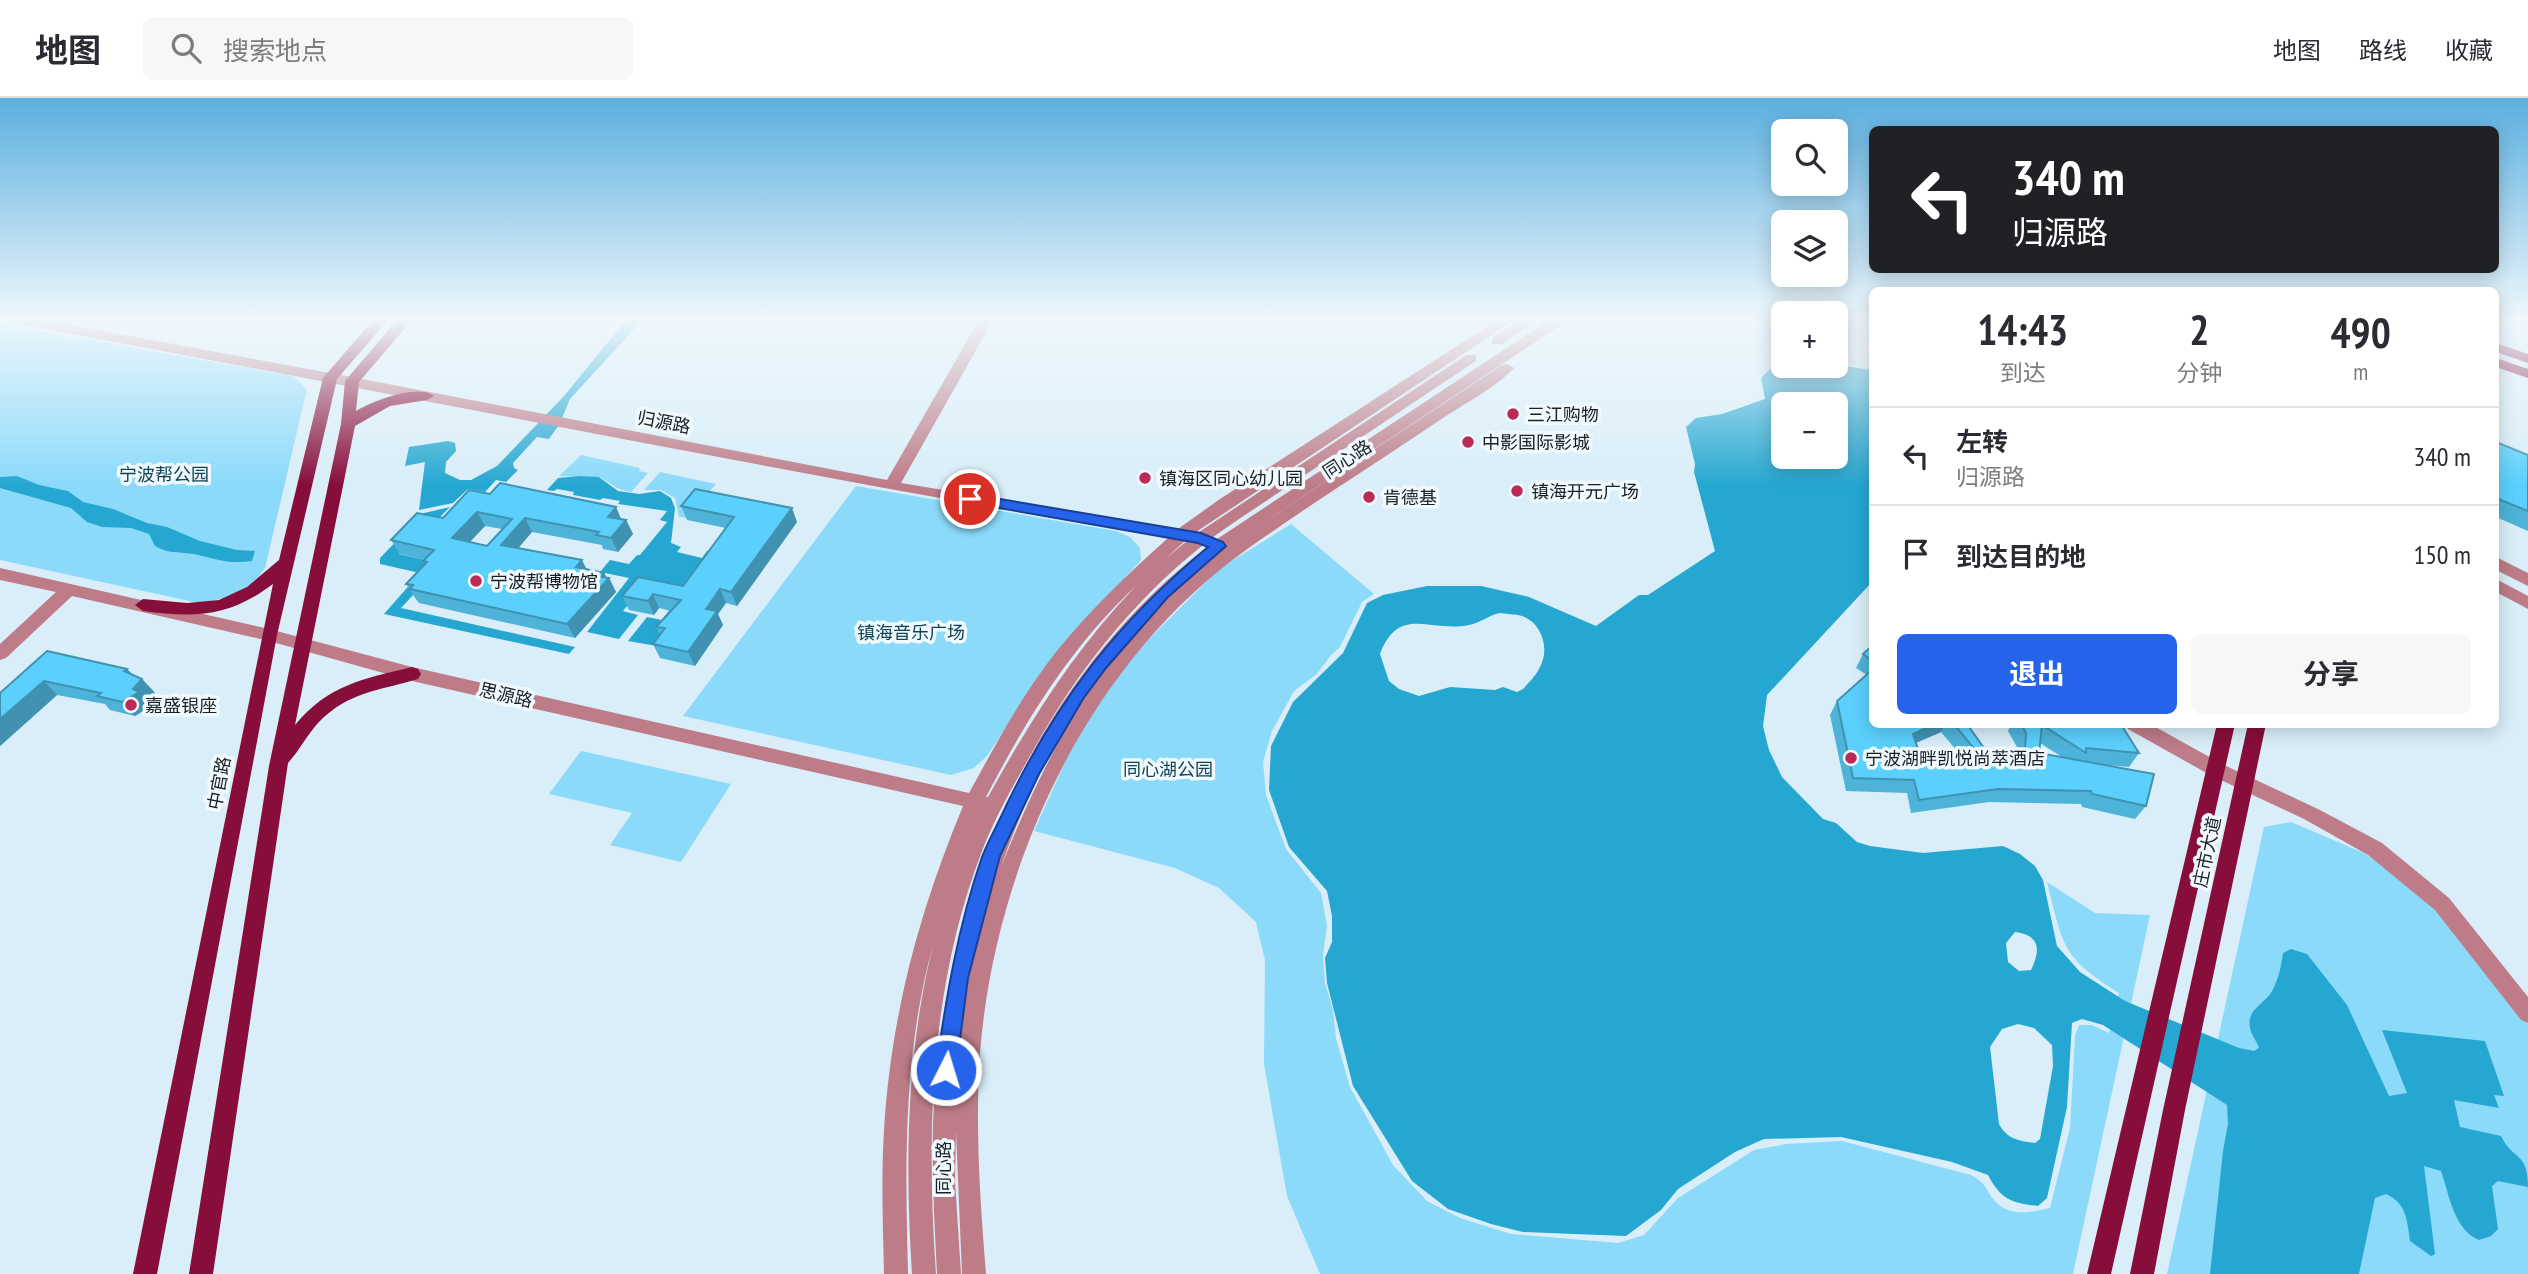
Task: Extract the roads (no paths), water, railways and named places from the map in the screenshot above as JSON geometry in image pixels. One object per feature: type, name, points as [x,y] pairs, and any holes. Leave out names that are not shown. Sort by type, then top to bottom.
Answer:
[{"type":"main road","name":"中官路","points":[[145,1274],[269,635],[333,375]]},
{"type":"main road","points":[[201,1274],[278,765],[348,424],[352,381],[357,375]]},
{"type":"main road","points":[[348,424],[366,410],[384,402],[402,397],[427,396]]},
{"type":"main road","points":[[142,605],[181,610],[221,607],[254,592],[287,562]]},
{"type":"main road","points":[[278,765],[295,738],[319,710],[352,689],[412,674]]},
{"type":"main road","name":"庄市大道","points":[[2099,1274],[2226,728]]},
{"type":"main road","name":"庄市大道","points":[[2143,1274],[2174,1110],[2256,728]]},
{"type":"street","name":"归源路","points":[[313,375],[891,485],[1201,538],[1218,546]]},
{"type":"street","points":[[891,485],[954,375]]},
{"type":"street","points":[[896,1274],[894,1128],[907,1013],[922,944],[946,862],[972,800],[1001,746],[1048,673],[1092,620],[1142,568],[1202,518],[1422,375]]},
{"type":"street","name":"同心路","points":[[923,1274],[918,1204],[920,1117],[926,1035],[938,971],[971,854],[1036,728],[1066,681],[1128,603],[1201,538],[1447,375]]},
{"type":"street","name":"同心路","points":[[949,1274],[944,1221],[943,1138],[948,1042],[958,978],[991,856],[1049,739],[1100,663],[1163,593],[1218,546],[1476,375]]},
{"type":"street","points":[[974,1274],[967,1168],[969,1074],[979,981],[997,906],[1024,830],[1056,763],[1087,708],[1143,635],[1196,581],[1217,564],[1497,375]]},
{"type":"street","points":[[2499,565],[2528,580]]},
{"type":"street","name":"思源路","points":[[0,574],[269,635],[412,674],[1013,809]]},
{"type":"street","points":[[2499,575],[2528,590]]},
{"type":"street","points":[[2499,587],[2528,603]]},
{"type":"street","points":[[0,654],[69,589]]},
{"type":"street","points":[[2141,728],[2217,770],[2311,814],[2375,849],[2442,904],[2528,1013]]},
{"type":"place","name":"三江购物","points":[[1513,414]]},
{"type":"place","name":"中影国际影城","points":[[1468,442]]},
{"type":"place","name":"镇海区同心幼儿园","points":[[1145,478]]},
{"type":"place","name":"镇海开元广场","points":[[1517,491]]},
{"type":"place","name":"肯德基","points":[[1369,497]]},
{"type":"place","name":"宁波帮博物馆","points":[[476,581]]},
{"type":"place","name":"嘉盛银座","points":[[131,705]]},
{"type":"place","name":"宁波湖畔凯悦尚萃酒店","points":[[1851,758]]},
{"type":"park label","name":"宁波帮公园","points":[[164,474]]},
{"type":"park label","name":"镇海音乐广场","points":[[911,632]]},
{"type":"park label","name":"同心湖公园","points":[[1168,769]]}]
